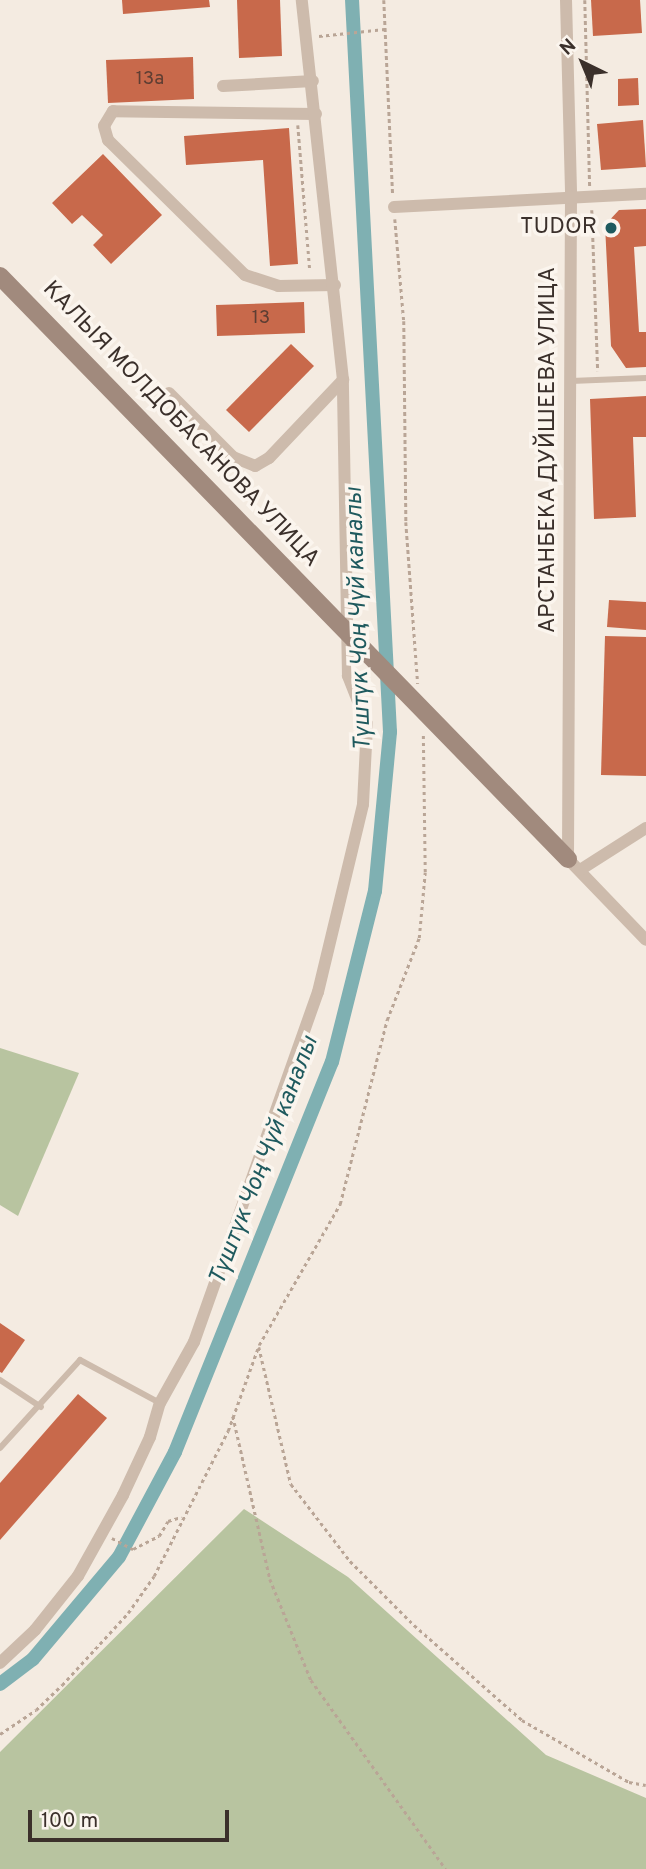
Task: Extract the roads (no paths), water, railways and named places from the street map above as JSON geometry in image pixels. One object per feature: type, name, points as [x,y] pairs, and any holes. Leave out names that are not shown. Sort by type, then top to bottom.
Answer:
[{"type":"street","points":[[0,1663],[35,1630],[78,1576],[123,1495],[150,1437],[160,1403],[194,1342],[318,992],[363,804],[367,724],[348,676],[342,380],[335,285],[303,0]]},
{"type":"street","name":"АРСТАНБЕКА ДУЙШЕЕВА УЛИЦА","points":[[566,0],[571,196],[574,865]]},
{"type":"street","points":[[223,86],[313,81]]},
{"type":"street","points":[[316,114],[113,111],[104,126],[108,140],[245,275],[278,286],[335,285]]},
{"type":"street","points":[[394,206],[646,194]]},
{"type":"street","name":"КАЛЫЯ МОЛДОБАСАНОВА УЛИЦА","points":[[0,276],[399,682],[646,940]]},
{"type":"street","points":[[169,393],[233,457],[255,466],[269,458],[342,380]]},
{"type":"street","points":[[574,865],[646,828]]},
{"type":"lane","points":[[570,381],[646,378]]},
{"type":"lane","points":[[0,1448],[41,1407],[80,1360],[160,1403]]},
{"type":"lane","points":[[0,1380],[41,1407]]},
{"type":"waterway","name":"Түштүк Чоң Чүй каналы","points":[[0,1684],[33,1659],[119,1557],[175,1452],[332,1062],[375,891],[390,732],[352,0]]},
{"type":"place","name":"TUDOR","points":[[611,228]]}]
